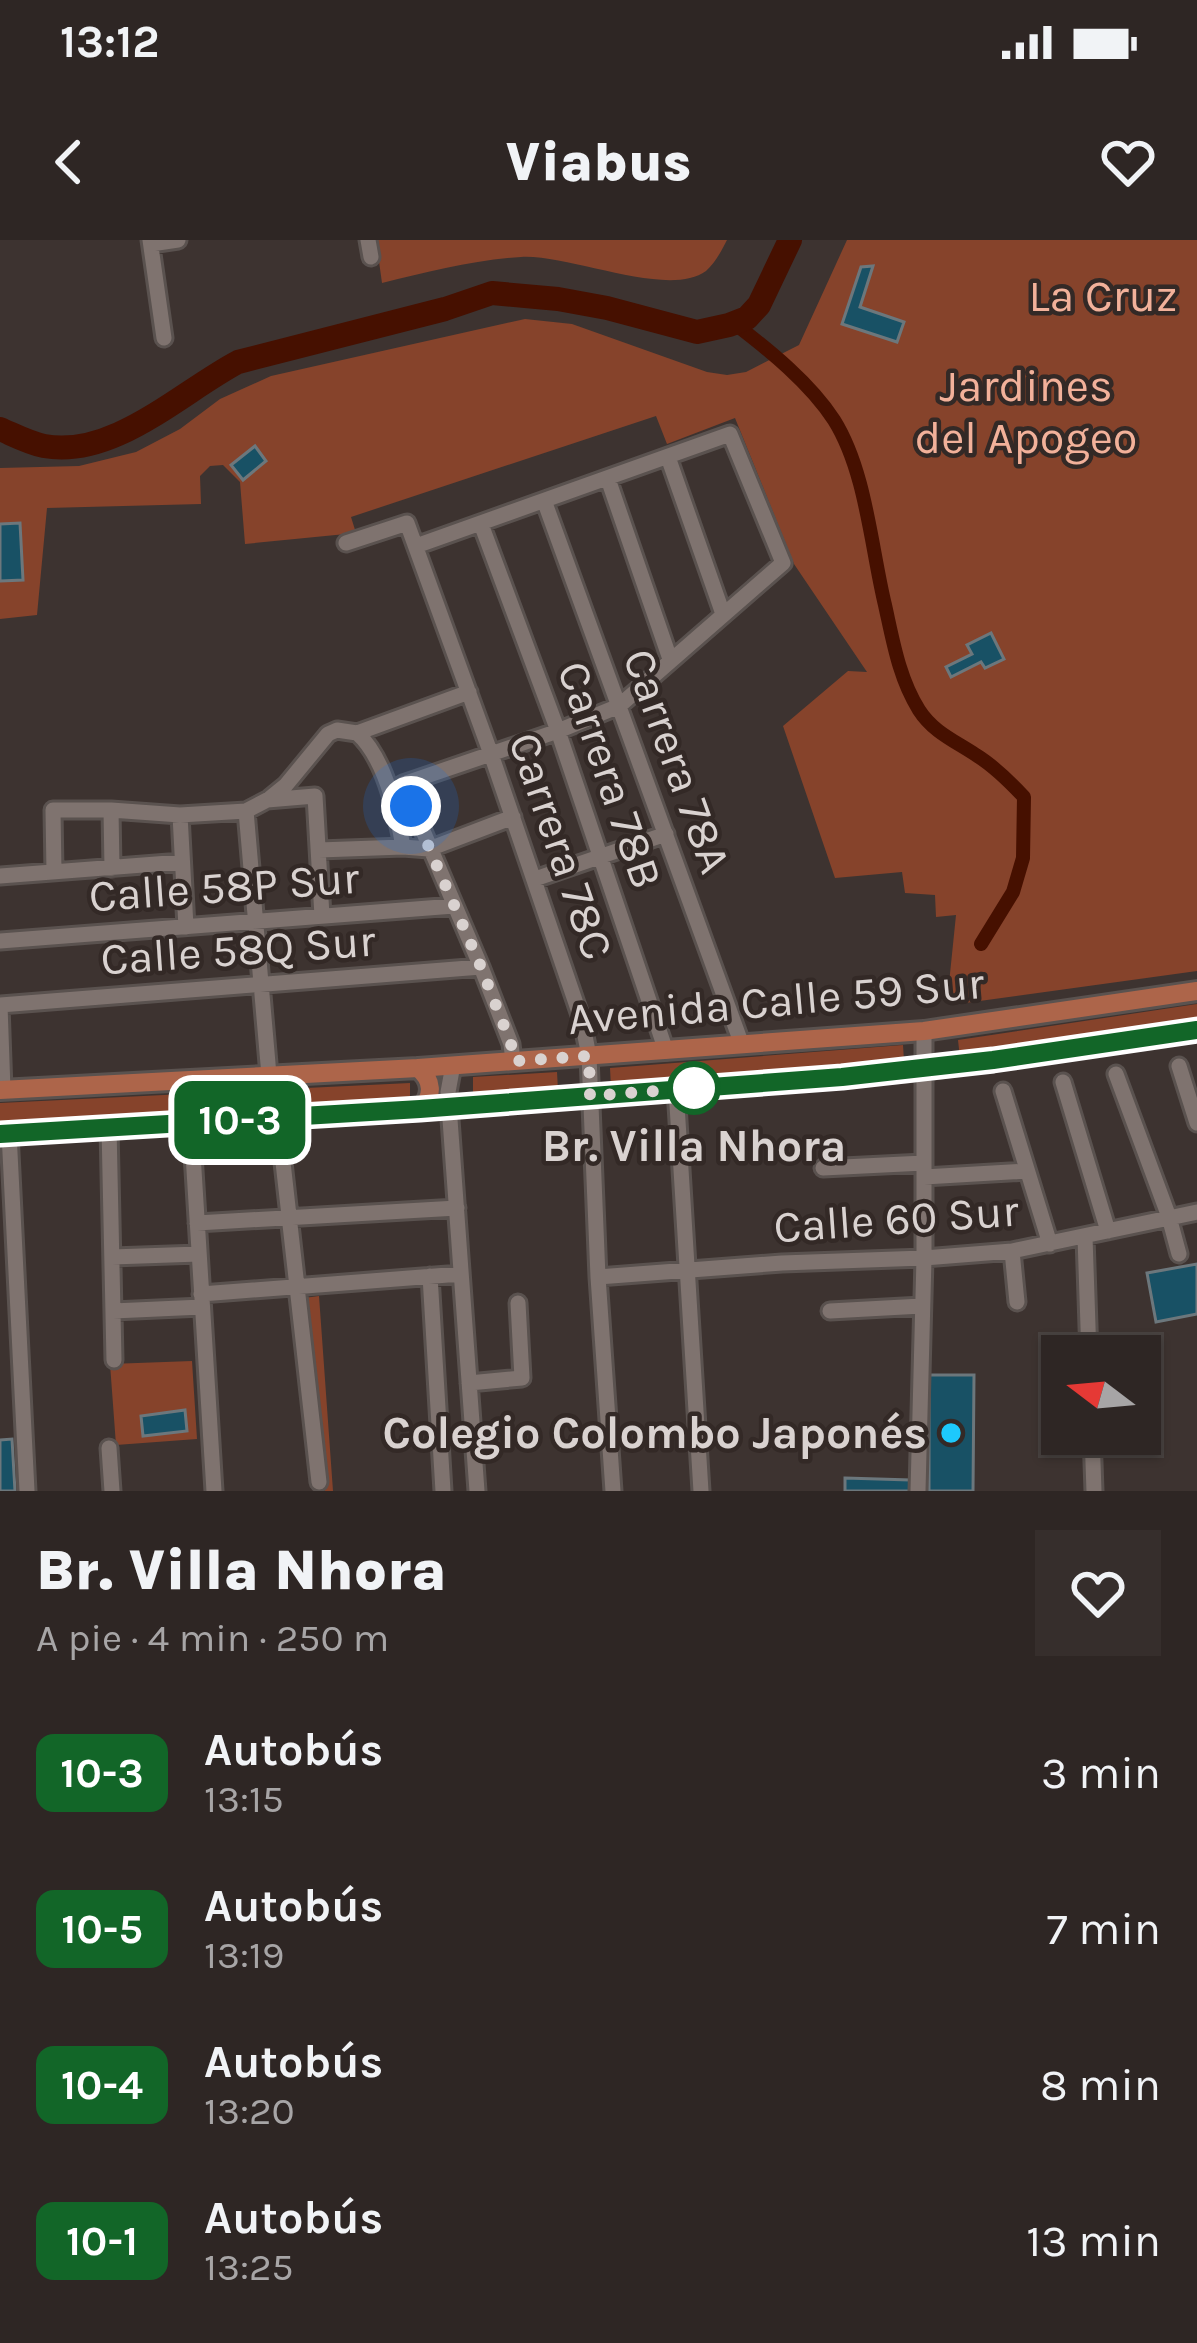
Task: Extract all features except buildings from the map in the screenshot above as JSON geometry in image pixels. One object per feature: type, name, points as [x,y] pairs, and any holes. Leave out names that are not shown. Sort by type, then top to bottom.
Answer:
[{"type":"main road","name":"Avenida Calle 59 Sur","points":[[2,1090],[453,1066],[924,1031],[1197,991]]},
{"type":"main road","name":"Avenida Calle 59 Sur","points":[[4,1134],[449,1107],[924,1070],[1197,1030]]},
{"type":"main road","points":[[418,1068],[430,1083],[431,1093],[420,1109]]},
{"type":"street","points":[[164,338],[150,242],[178,240]]},
{"type":"street","points":[[404,847],[403,784],[619,706],[783,563],[730,434],[416,546]]},
{"type":"street","points":[[668,457],[723,614]]},
{"type":"street","points":[[608,479],[670,659]]},
{"type":"street","name":"Carrera 78A","points":[[545,502],[742,1045]]},
{"type":"street","name":"Carrera 78C","points":[[346,543],[407,523],[582,1021],[589,1056],[613,1491]]},
{"type":"street","name":"Carrera 78B","points":[[481,524],[558,731],[666,1051]]},
{"type":"street","points":[[54,872],[53,810],[180,815],[246,811],[286,785],[328,734],[337,730],[357,733],[469,692]]},
{"type":"street","points":[[357,733],[368,743],[429,849],[481,967],[514,1061]]},
{"type":"street","points":[[268,800],[315,796],[322,916]]},
{"type":"street","points":[[111,810],[112,868]]},
{"type":"street","points":[[246,811],[269,1076]]},
{"type":"street","points":[[180,815],[187,927]]},
{"type":"street","points":[[319,850],[429,849],[513,817]]},
{"type":"street","points":[[535,879],[666,834]]},
{"type":"street","points":[[0,875],[182,862]]},
{"type":"street","name":"Calle 58P Sur","points":[[0,941],[454,906]]},
{"type":"street","name":"Calle 58Q Sur","points":[[0,1005],[481,967]]},
{"type":"street","points":[[0,1005],[2,1090]]},
{"type":"street","points":[[918,1491],[924,1031]]},
{"type":"street","points":[[453,1066],[448,1091],[477,1491]]},
{"type":"street","points":[[1180,1066],[1197,1123]]},
{"type":"street","points":[[1116,1075],[1179,1254]]},
{"type":"street","points":[[1064,1082],[1108,1231]]},
{"type":"street","points":[[676,1089],[701,1491]]},
{"type":"street","points":[[1003,1091],[1050,1244]]},
{"type":"street","points":[[278,1118],[319,1482]]},
{"type":"street","points":[[191,1122],[214,1491]]},
{"type":"street","points":[[109,1127],[114,1360]]},
{"type":"street","points":[[4,1134],[28,1491]]},
{"type":"street","points":[[823,1168],[1028,1171]]},
{"type":"street","points":[[197,1223],[457,1208]]},
{"type":"street","name":"Calle 60 Sur","points":[[598,1277],[1012,1250],[1197,1212]]},
{"type":"street","points":[[1085,1237],[1088,1335]]},
{"type":"street","points":[[1012,1250],[1017,1302]]},
{"type":"street","points":[[112,1257],[199,1254]]},
{"type":"street","points":[[113,1311],[297,1287],[461,1274]]},
{"type":"street","points":[[430,1276],[443,1491]]},
{"type":"street","points":[[469,1383],[522,1378],[518,1303]]},
{"type":"street","points":[[830,1311],[922,1306]]},
{"type":"street","points":[[110,1448],[112,1491]]},
{"type":"street","points":[[1093,1455],[1094,1491]]},
{"type":"green space","points":[[376,240],[727,240],[706,271],[689,278],[644,278],[521,257],[382,283]]},
{"type":"green space","points":[[847,240],[1197,240],[1197,971],[947,1003],[956,915],[936,917],[935,895],[905,893],[902,872],[835,878],[783,726],[848,671],[867,672],[794,564],[735,418],[667,444],[656,416],[351,517],[356,533],[245,544],[240,482],[223,465],[210,466],[200,476],[201,504],[47,508],[37,615],[0,619],[0,468],[79,466],[136,452],[180,429],[220,399],[271,376],[525,319],[572,324],[707,372],[746,372],[799,345]]},
{"type":"green space","points":[[1197,1004],[1197,1020],[960,1058],[958,1040]]},
{"type":"green space","points":[[903,1045],[904,1061],[611,1087],[610,1068]]},
{"type":"green space","points":[[557,1072],[558,1090],[473,1094],[473,1077]]},
{"type":"green space","points":[[410,1083],[410,1099],[0,1124],[0,1103]]},
{"type":"green space","points":[[319,1296],[333,1491],[325,1491],[304,1298]]},
{"type":"green space","points":[[192,1361],[197,1439],[116,1445],[110,1364]]},
{"type":"waterway","points":[[0,429],[44,446],[95,443],[146,420],[238,362],[492,293],[607,308],[697,332],[729,325],[747,318],[759,305],[790,240]]},
{"type":"waterway","points":[[735,324],[801,380],[845,440],[861,486],[898,659],[919,710],[1024,797],[1023,858],[1013,892],[981,944]]},
{"type":"bus line","name":"10-3","points":[[0,1134],[420,1109],[924,1070],[1197,1030]]},
{"type":"place","name":"Br. Villa Nhora","points":[[694,1088]]},
{"type":"place","name":"Colegio Colombo Japonés","points":[[951,1433]]},
{"type":"route","points":[[411,806],[481,967],[514,1061],[589,1056],[590,1096],[694,1088]]},
{"type":"park label","name":"La Cruz","points":[[1103,296]]},
{"type":"park label","name":"Jardines del Apogeo","points":[[1026,412]]}]
